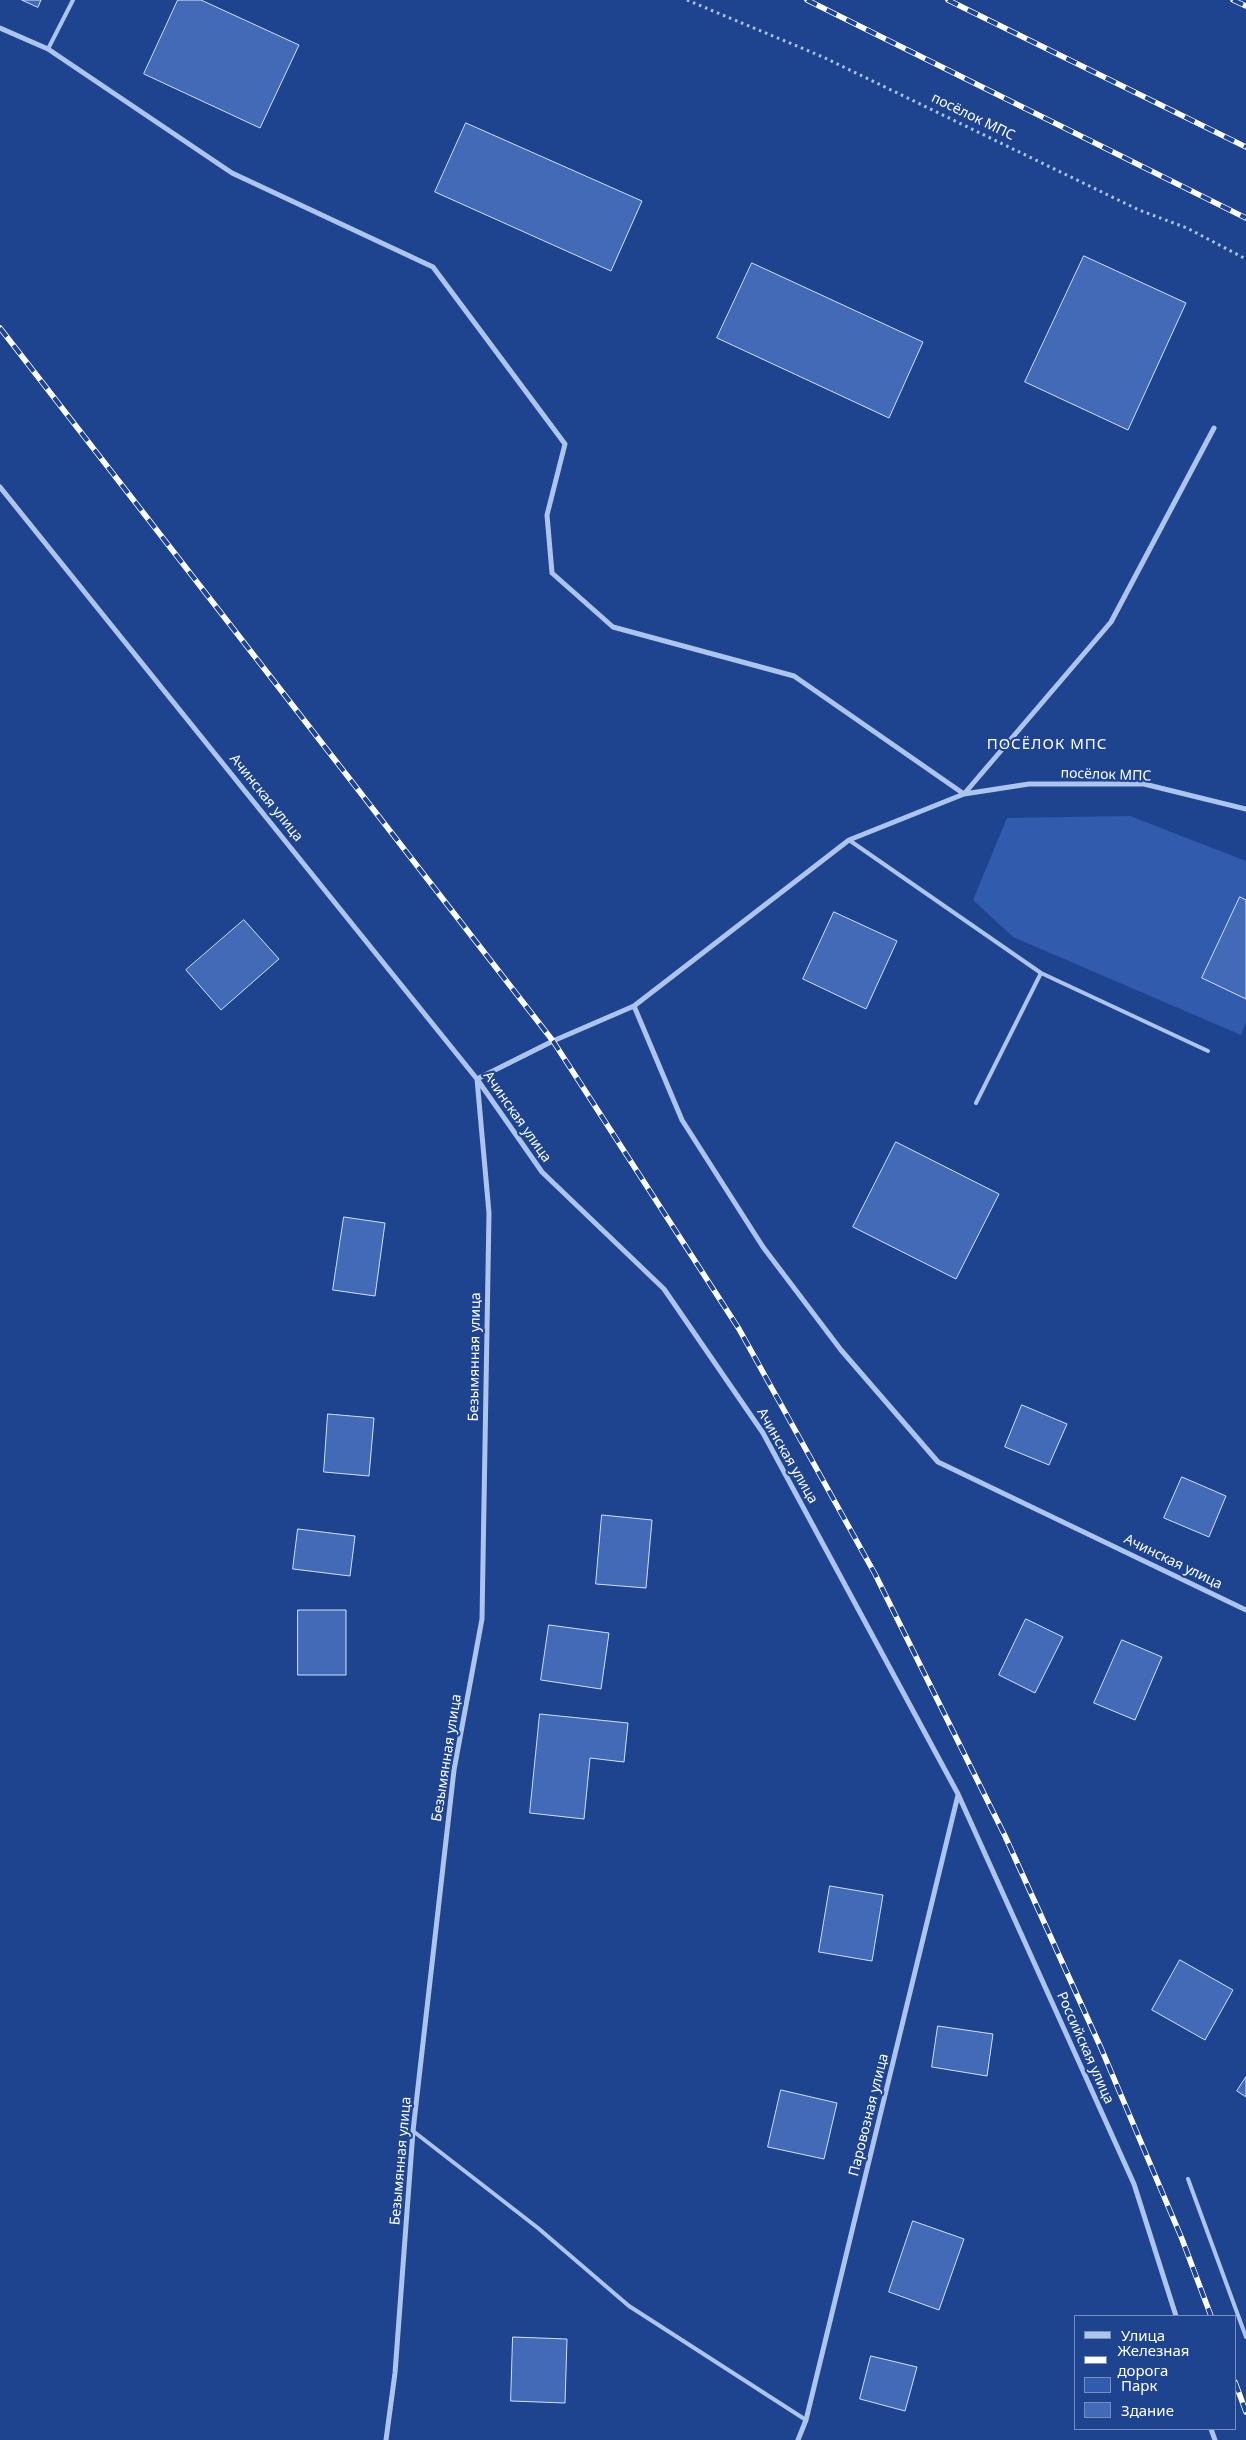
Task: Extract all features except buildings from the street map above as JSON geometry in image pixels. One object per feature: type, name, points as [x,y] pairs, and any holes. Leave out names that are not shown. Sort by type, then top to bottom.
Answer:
[{"type":"street","points":[[0,28],[48,49],[232,173],[433,268],[565,444],[547,514],[552,573],[613,627],[794,676],[964,794]]},
{"type":"street","points":[[477,1079],[554,1041],[634,1006],[849,840],[964,794],[1111,622],[1214,428]]},
{"type":"street","name":"Ачинская улица","points":[[0,487],[477,1079],[542,1172],[664,1289],[764,1433],[958,1794]]},
{"type":"street","name":"посёлок МПС","points":[[964,794],[1029,784],[1144,784],[1246,809]]},
{"type":"street","name":"Ачинская улица","points":[[634,1006],[682,1120],[763,1247],[841,1350],[938,1462],[1246,1610]]},
{"type":"street","name":"Безымянная улица","points":[[386,2440],[395,2373],[413,2130],[454,1770],[482,1619],[489,1213],[477,1079]]},
{"type":"street","name":"Российская улица","points":[[958,1794],[1134,2184],[1176,2315]]},
{"type":"street","name":"Паровозная улица","points":[[798,2440],[806,2420],[958,1794]]},
{"type":"lane","points":[[48,49],[73,0]]},
{"type":"lane","points":[[849,840],[1041,973],[1208,1051]]},
{"type":"lane","points":[[976,1103],[1041,973]]},
{"type":"lane","points":[[413,2130],[538,2228],[629,2306],[806,2420]]},
{"type":"lane","points":[[1188,2179],[1246,2337]]},
{"type":"path","name":"посёлок МПС","points":[[686,0],[824,57],[1139,210],[1186,228],[1246,259]]},
{"type":"green space","points":[[1130,816],[1246,861],[1246,900],[1240,897],[1202,978],[1246,999],[1246,1022],[1241,1035],[1013,937],[973,900],[1007,818]]},
{"type":"railway","points":[[807,0],[1246,218]]},
{"type":"railway","points":[[948,0],[1246,147]]},
{"type":"railway","points":[[1233,0],[1246,6]]},
{"type":"railway","points":[[0,328],[553,1041],[739,1329],[875,1574],[1005,1836],[1101,2048],[1182,2239],[1211,2315]]},
{"type":"railway","points":[[1236,2385],[1246,2412]]},
{"type":"district","name":"ПОСЁЛОК МПС","points":[[1047,745]]}]
